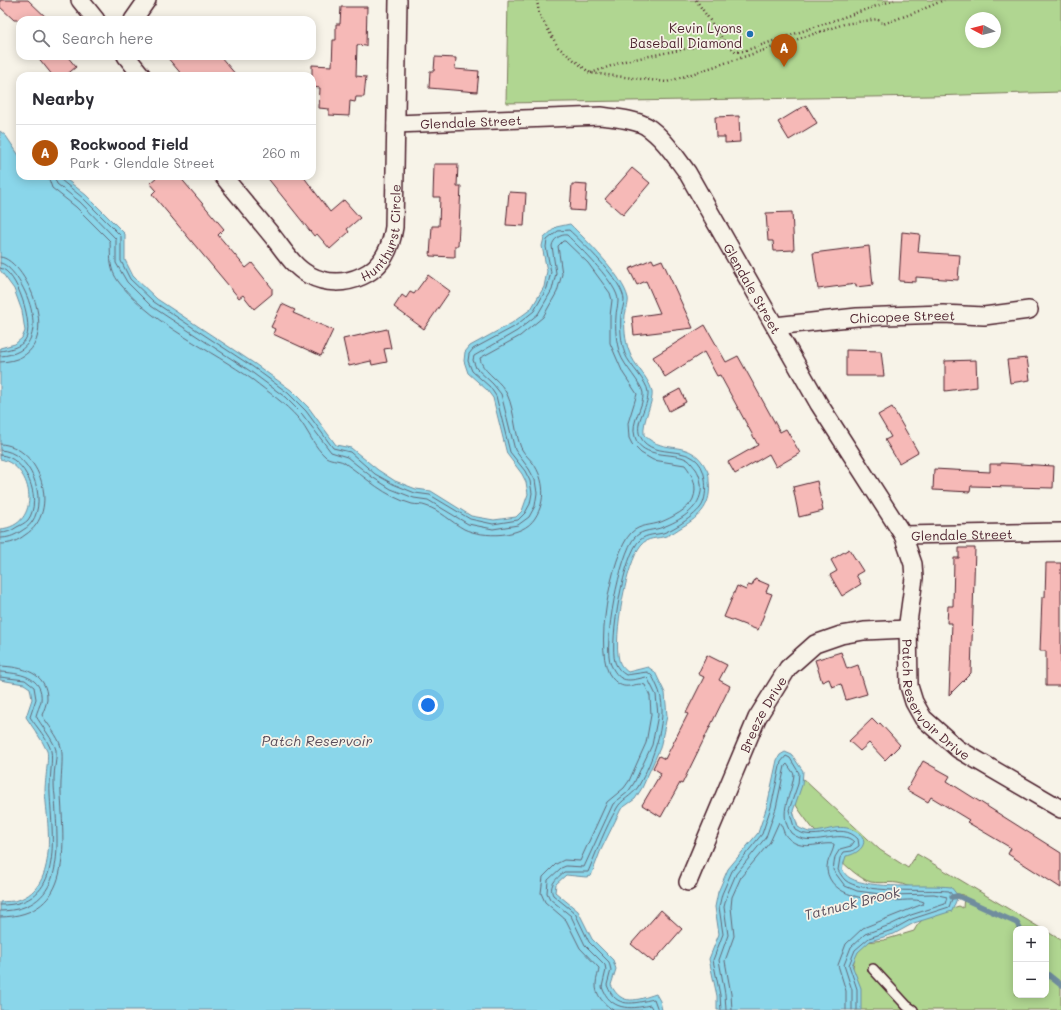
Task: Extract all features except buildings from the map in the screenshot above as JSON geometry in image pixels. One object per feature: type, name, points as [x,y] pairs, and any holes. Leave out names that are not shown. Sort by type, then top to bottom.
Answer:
[{"type":"street","points":[[80,0],[93,16]]},
{"type":"street","points":[[136,16],[147,0]]},
{"type":"street","name":"Hunthurst Circle","points":[[226,180],[301,269],[309,275],[328,281],[342,282],[356,278],[373,269],[380,262],[386,254],[393,236],[398,0]]},
{"type":"street","points":[[129,60],[139,72]]},
{"type":"street","name":"Glendale Street","points":[[396,124],[601,116],[646,125],[661,138],[687,172],[819,404],[903,535],[1061,532]]},
{"type":"street","name":"Chicopee Street","points":[[776,326],[857,317],[943,314],[984,316],[1029,310]]},
{"type":"street","name":"Patch Reservoir Drive","points":[[903,535],[913,564],[914,578],[908,630],[909,686],[914,702],[924,718],[958,749],[1061,809]]},
{"type":"street","name":"Breeze Drive","points":[[688,882],[758,718],[788,668],[815,644],[841,635],[864,632],[908,630]]},
{"type":"lane","points":[[873,969],[906,1006],[913,1010]]},
{"type":"path","points":[[538,0],[539,14],[558,47],[590,73],[667,82],[844,24],[878,19],[883,24],[920,11],[944,0]]},
{"type":"path","points":[[696,0],[724,41],[736,52],[744,51],[894,0]]},
{"type":"path","points":[[590,73],[626,61],[724,41]]},
{"type":"green space","points":[[508,0],[1061,0],[1061,92],[930,96],[506,103]]},
{"type":"green space","points":[[801,777],[880,850],[908,868],[917,854],[1037,926],[1013,926],[1013,998],[1049,998],[1049,933],[1061,940],[1061,1010],[855,1010],[852,973],[855,955],[865,942],[884,940],[914,931],[927,916],[959,906],[963,908],[964,895],[907,886],[898,883],[871,882],[862,878],[840,860],[829,848],[794,802]]},
{"type":"water","name":"Patch Reservoir","points":[[0,131],[6,136],[16,151],[16,180],[67,180],[86,195],[125,234],[125,260],[133,276],[157,299],[255,364],[291,390],[309,408],[336,445],[351,448],[378,470],[395,481],[416,489],[431,491],[471,516],[494,520],[516,517],[522,511],[528,494],[526,482],[507,454],[493,398],[487,390],[468,373],[464,361],[465,352],[470,346],[512,323],[531,309],[544,287],[547,271],[542,246],[544,238],[556,227],[570,224],[612,269],[625,289],[628,298],[625,325],[629,351],[652,391],[644,435],[661,445],[693,453],[708,471],[709,496],[707,503],[700,514],[689,523],[663,537],[649,539],[643,542],[630,568],[619,618],[619,660],[620,664],[628,672],[648,667],[655,672],[665,693],[667,716],[660,748],[642,788],[635,799],[621,809],[600,852],[591,876],[566,875],[556,884],[555,892],[578,911],[592,939],[613,960],[616,969],[611,985],[615,992],[620,997],[630,1000],[636,1000],[656,994],[660,1001],[662,1010],[0,1010],[0,902],[18,900],[31,893],[40,882],[46,868],[48,852],[48,820],[45,790],[47,751],[26,717],[32,699],[30,688],[24,684],[0,680],[0,529],[13,525],[23,518],[28,507],[29,496],[26,483],[21,472],[12,464],[0,459],[0,348],[15,344],[22,338],[25,331],[22,311],[14,289],[0,270]]},
{"type":"water","points":[[785,752],[792,755],[803,771],[802,785],[793,811],[798,827],[809,832],[849,828],[863,838],[864,842],[860,850],[846,856],[842,869],[847,876],[859,882],[871,884],[951,887],[958,896],[952,911],[914,923],[894,934],[870,941],[858,952],[852,965],[861,988],[861,1010],[717,1010],[717,996],[709,959],[719,934],[715,907],[718,892],[728,869],[758,833],[767,806],[777,760],[780,755]]},
{"type":"waterway","name":"Tatnuck Brook","points":[[952,897],[958,896],[1017,923],[1018,926]]},
{"type":"waterway","name":"Tatnuck Brook","points":[[1049,975],[1061,985]]},
{"type":"place","name":"Kevin Lyons Baseball Diamond","points":[[750,34]]},
{"type":"place","name":"Rockwood Field","points":[[784,67]]}]
